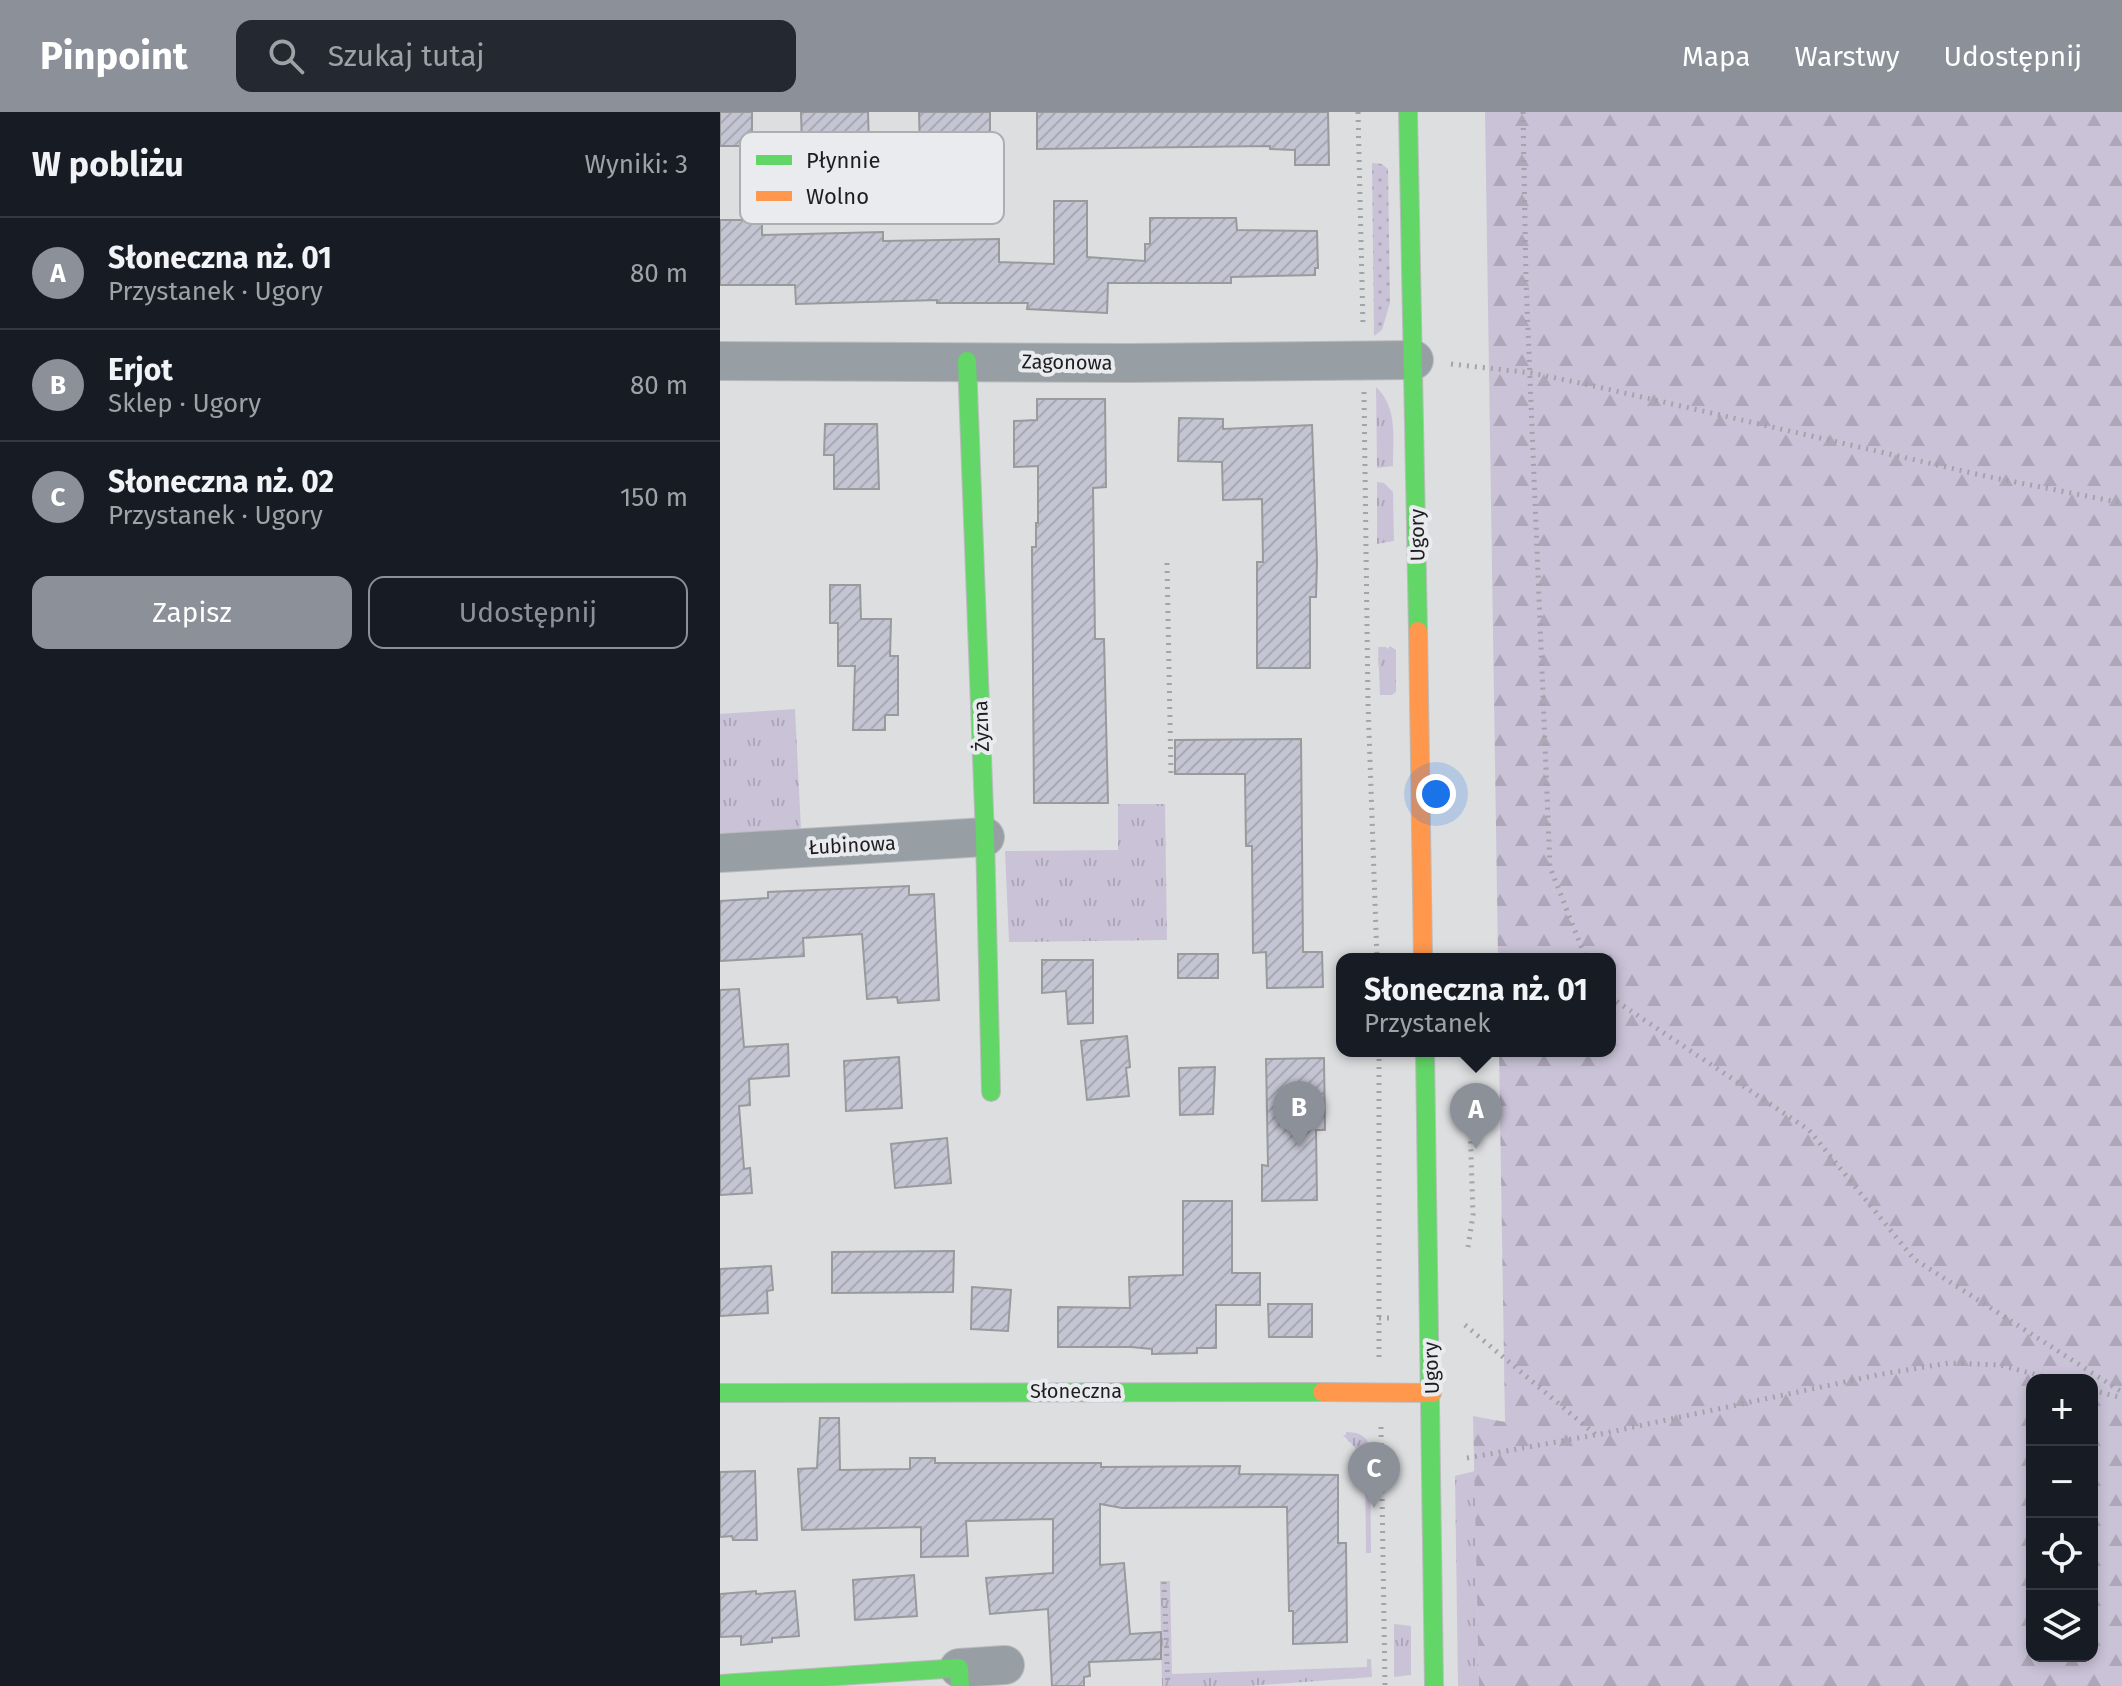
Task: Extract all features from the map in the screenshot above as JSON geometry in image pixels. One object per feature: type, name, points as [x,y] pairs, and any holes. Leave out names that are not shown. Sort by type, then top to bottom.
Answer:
[{"type":"street","name":"Ugory","points":[[1408,112],[1423,953]]},
{"type":"street","name":"Zagonowa","points":[[720,361],[1147,363],[1414,360]]},
{"type":"street","name":"Żyzna","points":[[967,361],[991,1092]]},
{"type":"street","name":"Łubinowa","points":[[720,853],[985,837]]},
{"type":"street","name":"Ugory","points":[[1425,1057],[1434,1686]]},
{"type":"street","name":"Słoneczna","points":[[720,1393],[1432,1393]]},
{"type":"street","points":[[720,1684],[960,1677],[1005,1665]]},
{"type":"path","points":[[1358,112],[1368,687],[1377,953]]},
{"type":"path","points":[[1523,112],[1526,280],[1550,867],[1584,953]]},
{"type":"path","points":[[1414,360],[1532,373],[1985,476],[2122,503]]},
{"type":"path","points":[[1167,563],[1171,774]]},
{"type":"path","points":[[1616,1001],[1809,1130],[1914,1259],[2122,1392]]},
{"type":"path","points":[[1379,1318],[1456,1317],[1596,1435]]},
{"type":"path","points":[[1432,1465],[1949,1363],[2000,1365],[2034,1374]]},
{"type":"path","points":[[2098,1392],[2122,1398]]},
{"type":"path","points":[[1164,1582],[1168,1686]]},
{"type":"green space","points":[[1485,112],[2122,112],[2122,1686],[1479,1686],[1473,1416],[1505,1422],[1499,1057],[1616,1057],[1616,953],[1498,953]]},
{"type":"green space","points":[[1372,163],[1382,164],[1388,169],[1390,303],[1382,330],[1374,336]]},
{"type":"green space","points":[[1376,387],[1388,404],[1393,434],[1393,466],[1377,468]]},
{"type":"green space","points":[[1377,482],[1384,483],[1393,492],[1394,541],[1377,544]]},
{"type":"green space","points":[[1390,646],[1396,650],[1396,692],[1380,695],[1378,647],[1387,649]]},
{"type":"green space","points":[[795,709],[801,829],[720,834],[720,714]]},
{"type":"green space","points":[[1118,804],[1165,804],[1167,940],[1009,942],[1005,851],[1118,850]]},
{"type":"green space","points":[[1346,1432],[1361,1435],[1370,1447],[1371,1553],[1366,1553],[1365,1458],[1343,1435]]},
{"type":"green space","points":[[1475,1471],[1479,1686],[1458,1686],[1455,1476]]},
{"type":"green space","points":[[1160,1581],[1170,1581],[1172,1674],[1367,1667],[1367,1659],[1371,1659],[1372,1677],[1248,1686],[1162,1686]]},
{"type":"green space","points":[[1394,1624],[1411,1626],[1411,1675],[1394,1677]]},
{"type":"building","points":[[720,112],[752,112],[752,132],[740,132],[740,146],[720,146]]},
{"type":"building","points":[[801,112],[868,112],[869,132],[802,132]]},
{"type":"building","points":[[919,112],[990,112],[990,132],[920,132]]},
{"type":"building","points":[[1037,112],[1328,112],[1329,165],[1295,165],[1295,150],[1270,149],[1270,146],[1037,149]]},
{"type":"building","points":[[1054,201],[1087,201],[1087,257],[1145,261],[1145,244],[1150,244],[1150,218],[1236,218],[1237,230],[1317,231],[1318,268],[1315,268],[1315,275],[1231,277],[1231,283],[1108,283],[1107,313],[1027,309],[1028,303],[937,303],[937,300],[796,304],[795,285],[720,285],[720,220],[762,224],[762,235],[883,232],[883,241],[999,239],[999,262],[1054,264]]},
{"type":"building","points":[[1037,399],[1105,399],[1106,487],[1093,488],[1095,639],[1104,639],[1108,803],[1034,803],[1032,547],[1036,547],[1038,523],[1038,466],[1014,467],[1014,421],[1037,420]]},
{"type":"building","points":[[1179,418],[1223,419],[1223,429],[1312,425],[1317,561],[1316,597],[1310,597],[1310,668],[1257,668],[1257,562],[1263,562],[1262,499],[1223,500],[1222,462],[1178,461]]},
{"type":"building","points":[[825,424],[877,424],[879,489],[834,489],[834,455],[824,455]]},
{"type":"building","points":[[830,585],[860,585],[861,619],[891,619],[890,656],[898,656],[898,715],[885,715],[885,730],[853,730],[855,666],[838,666],[838,623],[830,623]]},
{"type":"building","points":[[1301,739],[1303,952],[1322,952],[1323,987],[1267,988],[1266,952],[1253,953],[1252,846],[1246,846],[1245,774],[1175,774],[1175,740]]},
{"type":"building","points":[[909,886],[909,895],[934,894],[939,1000],[898,1003],[897,997],[867,999],[862,934],[803,938],[804,956],[720,961],[720,901],[768,898],[768,892]]},
{"type":"building","points":[[1178,954],[1218,954],[1218,978],[1178,978]]},
{"type":"building","points":[[1042,960],[1093,960],[1093,1023],[1068,1024],[1066,991],[1042,993]]},
{"type":"building","points":[[739,989],[744,1047],[788,1044],[789,1076],[749,1079],[750,1105],[739,1106],[744,1169],[750,1168],[752,1193],[720,1195],[720,990]]},
{"type":"building","points":[[1127,1036],[1129,1096],[1087,1100],[1081,1041]]},
{"type":"building","points":[[899,1057],[902,1108],[846,1111],[844,1061]]},
{"type":"building","points":[[1324,1058],[1325,1130],[1316,1130],[1317,1200],[1262,1201],[1262,1165],[1268,1166],[1266,1059]]},
{"type":"building","points":[[1215,1067],[1213,1114],[1180,1115],[1179,1068]]},
{"type":"building","points":[[947,1138],[951,1183],[895,1188],[891,1144]]},
{"type":"building","points":[[1183,1201],[1232,1201],[1232,1273],[1260,1273],[1260,1305],[1216,1305],[1216,1348],[1197,1348],[1197,1353],[1152,1354],[1152,1349],[1131,1347],[1058,1347],[1058,1307],[1130,1308],[1129,1277],[1183,1275]]},
{"type":"building","points":[[954,1251],[953,1292],[832,1293],[832,1252]]},
{"type":"building","points":[[771,1266],[773,1290],[767,1291],[768,1313],[720,1316],[720,1269]]},
{"type":"building","points":[[972,1287],[1011,1290],[1008,1331],[971,1329]]},
{"type":"building","points":[[1268,1304],[1312,1304],[1312,1337],[1269,1337]]},
{"type":"building","points":[[820,1418],[839,1418],[840,1470],[910,1469],[910,1458],[935,1458],[935,1463],[1240,1466],[1239,1474],[1338,1475],[1338,1543],[1346,1543],[1347,1642],[1293,1644],[1293,1611],[1289,1611],[1287,1507],[1122,1508],[1100,1504],[1100,1565],[1124,1563],[1130,1634],[1161,1632],[1161,1659],[1089,1662],[1090,1676],[1084,1677],[1084,1686],[1052,1686],[1048,1609],[990,1614],[986,1578],[1053,1573],[1053,1519],[966,1521],[968,1556],[921,1557],[921,1527],[802,1530],[798,1469],[817,1468]]},
{"type":"building","points":[[755,1471],[757,1540],[720,1537],[720,1472]]},
{"type":"building","points":[[914,1575],[917,1616],[855,1620],[853,1580]]},
{"type":"building","points":[[756,1591],[756,1594],[795,1591],[799,1636],[741,1645],[741,1636],[720,1637],[720,1594]]},
{"type":"traffic: fast","points":[[1408,112],[1418,631]]},
{"type":"traffic: fast","points":[[967,361],[991,1092]]},
{"type":"traffic: fast","points":[[1425,1057],[1434,1686]]},
{"type":"traffic: fast","points":[[720,1393],[1322,1392]]},
{"type":"traffic: fast","points":[[720,1684],[959,1668],[960,1686]]},
{"type":"traffic: slow","points":[[1418,631],[1423,953]]},
{"type":"traffic: slow","points":[[1322,1392],[1432,1393]]},
{"type":"place","name":"Erjot","points":[[1299,1147]]},
{"type":"place","name":"Słoneczna nż. 01","points":[[1476,1149]]},
{"type":"place","name":"Słoneczna nż. 02","points":[[1374,1508]]}]
